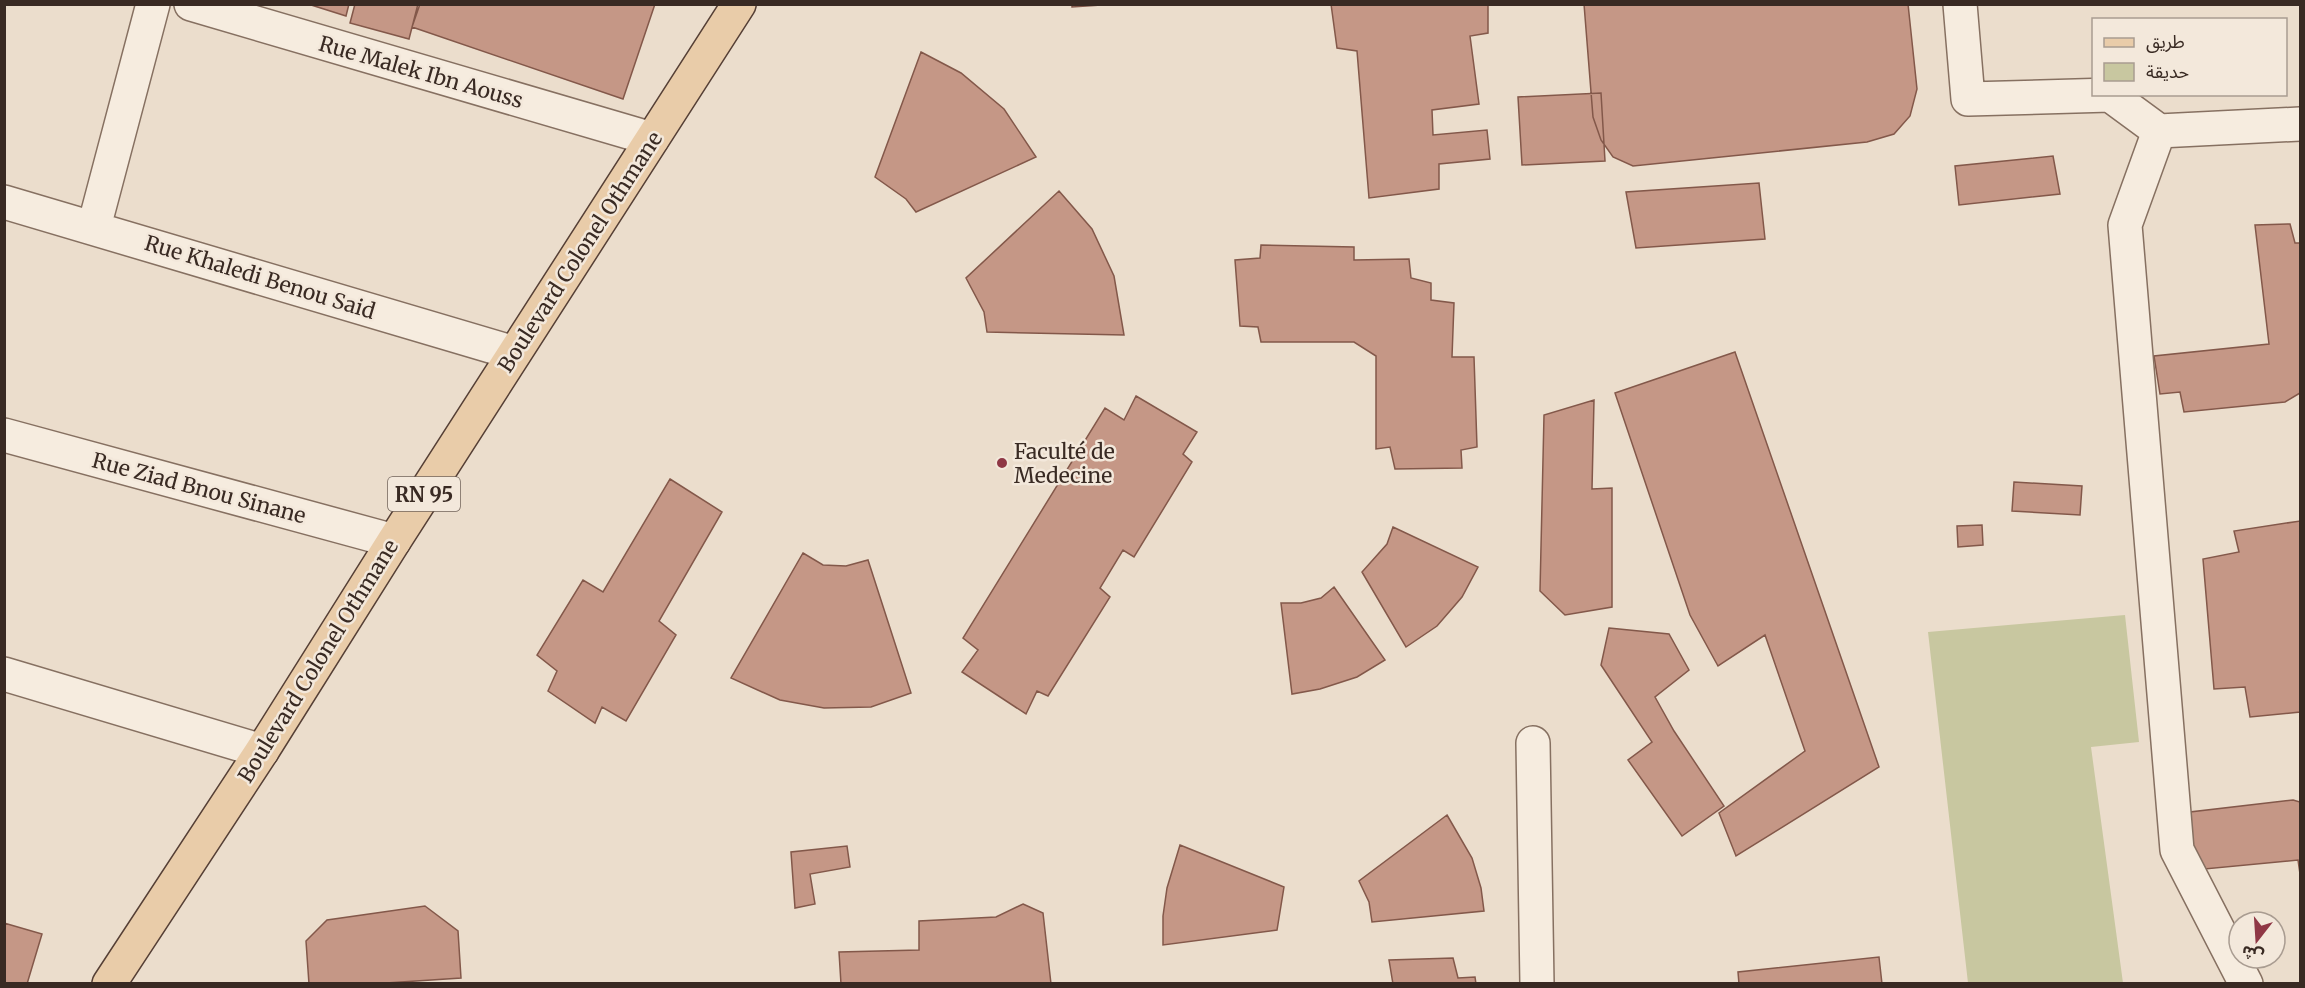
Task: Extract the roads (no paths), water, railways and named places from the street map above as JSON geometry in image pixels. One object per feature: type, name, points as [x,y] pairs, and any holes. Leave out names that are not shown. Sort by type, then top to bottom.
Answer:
[{"type":"main road","name":"Boulevard Colonel Othmane","points":[[109,984],[262,751],[514,353],[739,4]]},
{"type":"street","points":[[94,227],[153,4]]},
{"type":"street","name":"Rue Malek Ibn Aouss","points":[[191,4],[652,140]]},
{"type":"street","points":[[1960,4],[1968,99],[2092,96]]},
{"type":"street","points":[[2111,96],[2159,131],[2301,124]]},
{"type":"street","points":[[2159,131],[2125,225],[2177,850],[2246,984]]},
{"type":"street","name":"Rue Khaledi Benou Said","points":[[4,202],[514,353]]},
{"type":"street","name":"Rue Ziad Bnou Sinane","points":[[4,435],[394,541]]},
{"type":"street","points":[[4,674],[262,751]]},
{"type":"street","points":[[1533,743],[1537,984]]},
{"type":"place","name":"Faculté de Medecine","points":[[1002,463]]}]
